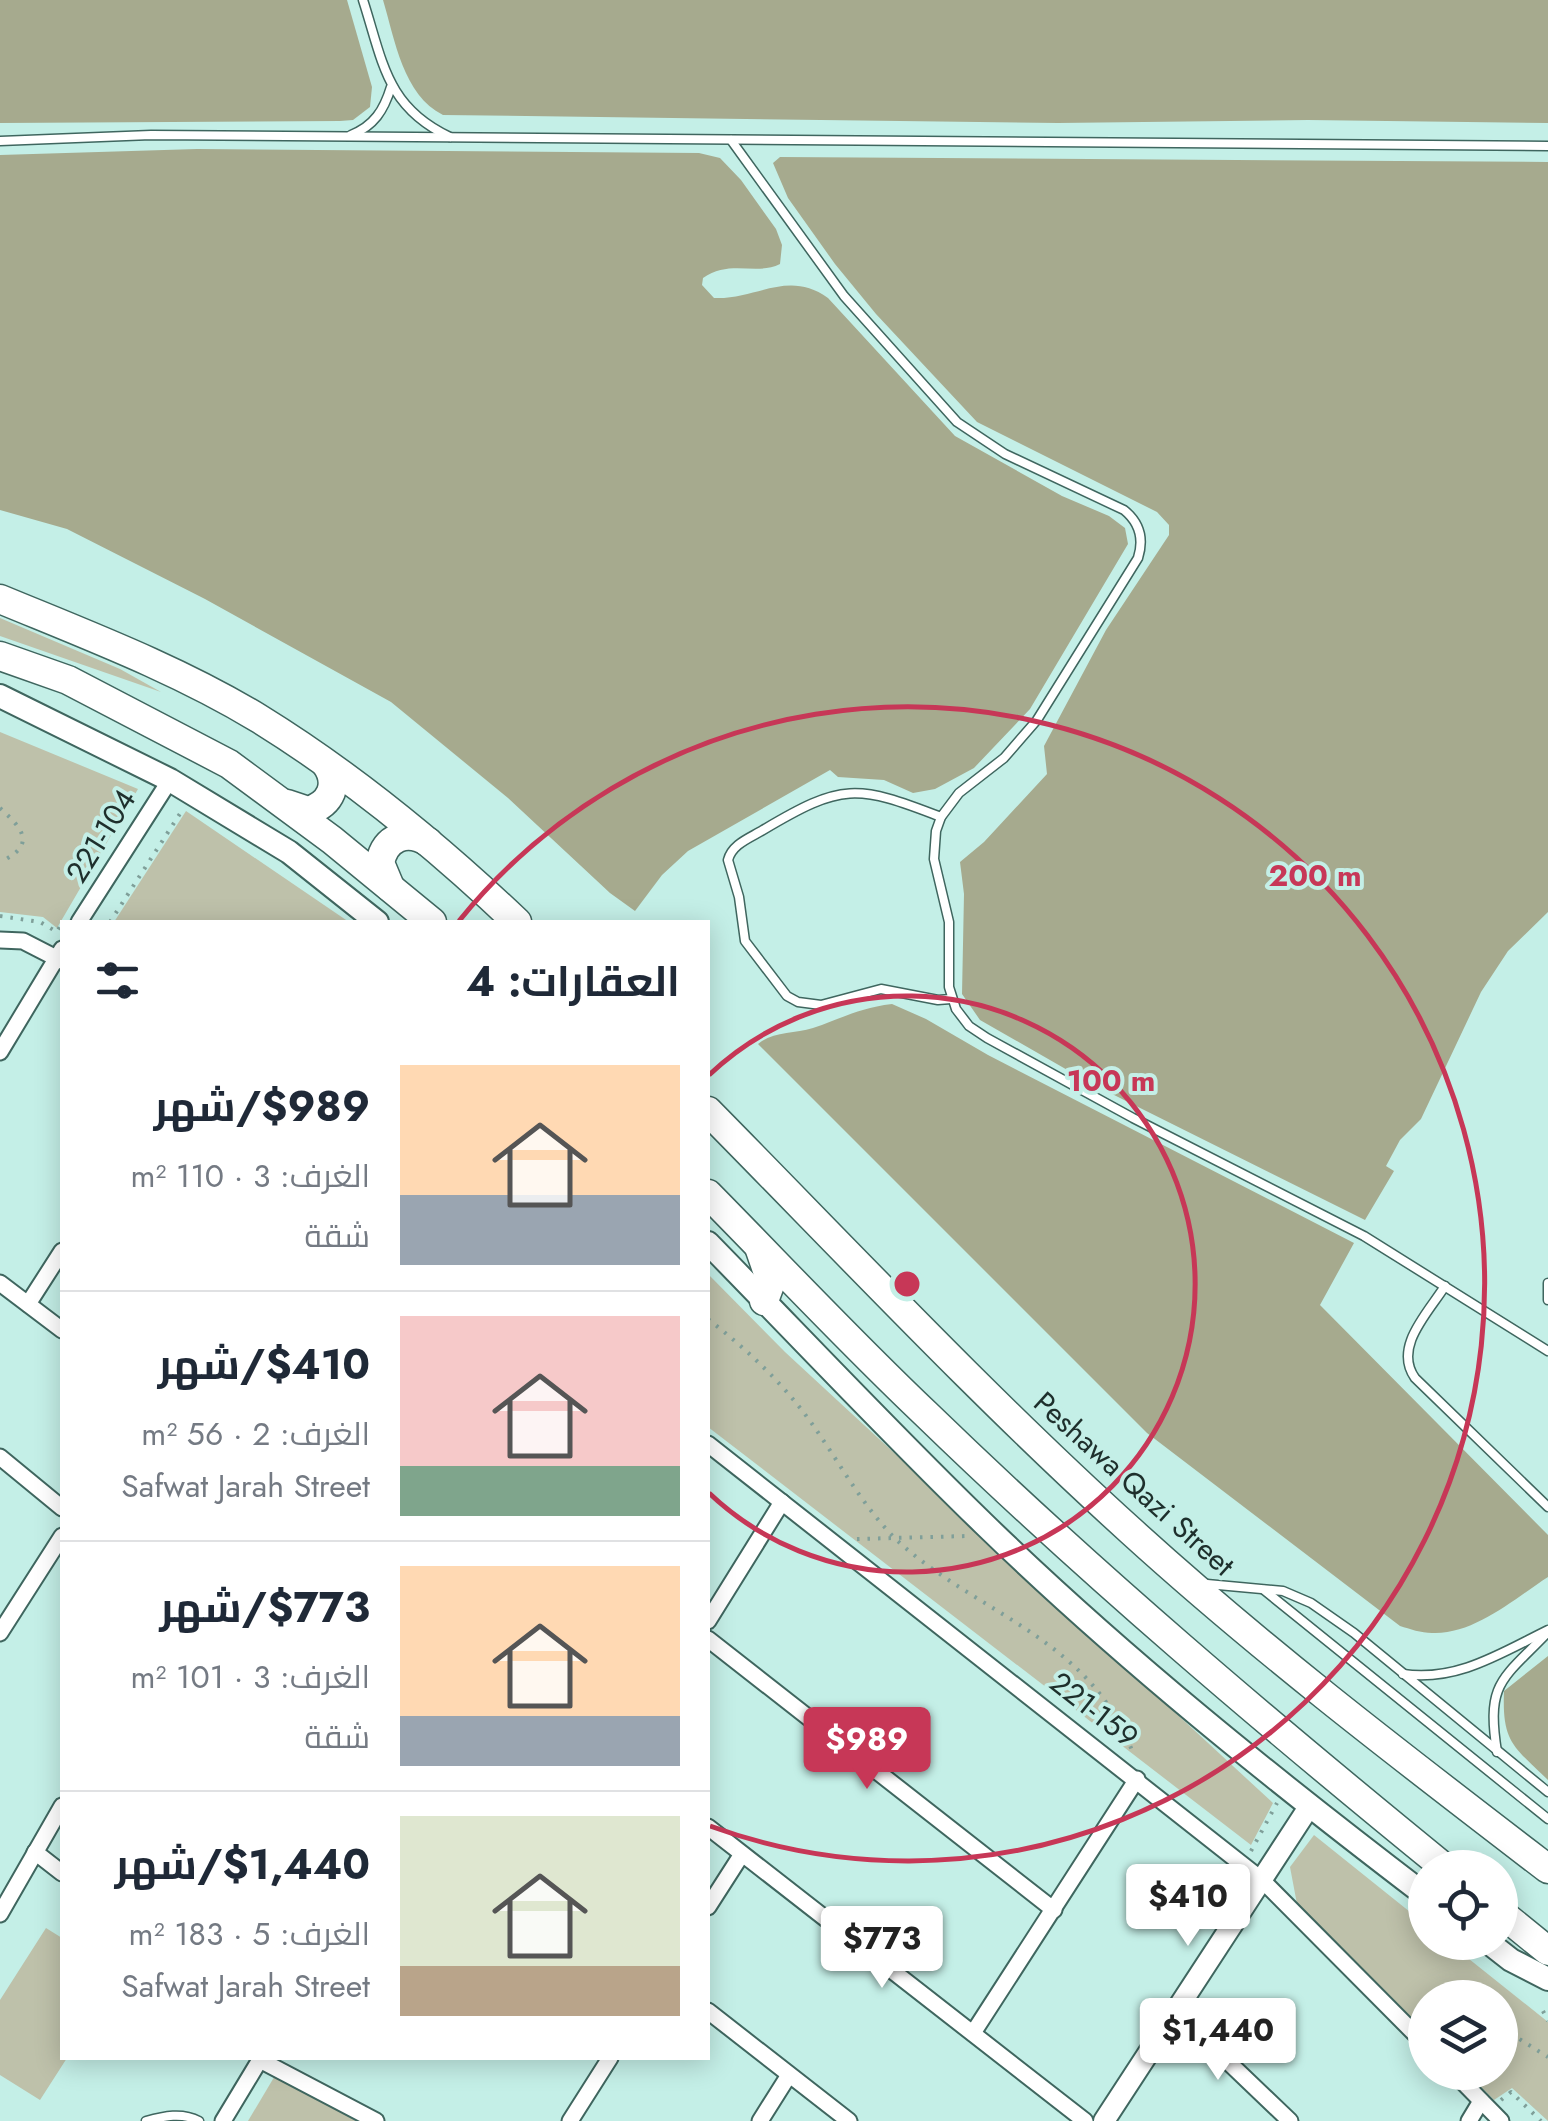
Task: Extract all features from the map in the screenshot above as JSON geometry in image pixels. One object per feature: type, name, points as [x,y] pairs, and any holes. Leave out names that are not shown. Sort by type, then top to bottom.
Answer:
[{"type":"highway","points":[[0,599],[125,650],[256,717],[365,790],[515,920]]},
{"type":"highway","points":[[0,656],[68,680],[229,764],[430,920]]},
{"type":"highway","points":[[276,800],[308,811],[325,803],[334,786],[326,764]]},
{"type":"highway","points":[[390,887],[380,863],[386,846],[410,835],[430,843]]},
{"type":"highway","name":"Peshawa Qazi Street","points":[[710,1113],[962,1369],[1132,1532],[1364,1728],[1548,1869]]},
{"type":"highway","points":[[710,1196],[925,1414],[1091,1568],[1423,1850]]},
{"type":"highway","points":[[758,1244],[771,1282],[764,1301]]},
{"type":"highway","points":[[1518,1927],[1548,1951]]},
{"type":"main road","points":[[0,696],[170,780],[289,852],[374,920]]},
{"type":"main road","points":[[710,1245],[986,1526],[1172,1692],[1310,1807],[1408,1882]]},
{"type":"main road","points":[[1511,1960],[1548,1979]]},
{"type":"street","name":"221-104","points":[[81,920],[170,780]]},
{"type":"street","points":[[0,940],[23,941],[60,956]]},
{"type":"street","points":[[0,1052],[60,958]]},
{"type":"street","points":[[28,1304],[60,1254]]},
{"type":"street","points":[[0,1283],[60,1328]]},
{"type":"street","name":"221-159","points":[[710,1446],[1138,1773],[1262,1880],[1408,2027]]},
{"type":"street","points":[[0,1457],[60,1506]]},
{"type":"street","points":[[710,1619],[782,1502]]},
{"type":"street","points":[[0,1633],[60,1539]]},
{"type":"street","points":[[710,1641],[1054,1910]]},
{"type":"street","points":[[973,2033],[1138,1773]]},
{"type":"street","points":[[1104,2121],[1310,1807]]},
{"type":"street","points":[[0,1914],[60,1809]]},
{"type":"street","points":[[710,1828],[1085,2121]]},
{"type":"street","points":[[35,1852],[60,1871]]},
{"type":"street","points":[[710,1903],[742,1854]]},
{"type":"street","points":[[710,2012],[848,2121]]},
{"type":"street","points":[[1177,2013],[1290,2121]]},
{"type":"street","points":[[223,2121],[259,2060]]},
{"type":"street","points":[[262,2060],[376,2121]]},
{"type":"street","points":[[570,2121],[609,2060]]},
{"type":"street","points":[[760,2121],[789,2075]]},
{"type":"street","points":[[1471,2090],[1501,2121]]},
{"type":"street","points":[[1470,2121],[1482,2101]]},
{"type":"lane","points":[[363,0],[390,87],[412,114],[453,138]]},
{"type":"lane","points":[[346,137],[371,125],[390,87]]},
{"type":"lane","points":[[0,141],[152,135],[1548,146]]},
{"type":"lane","points":[[731,140],[844,296],[950,414],[989,445],[1124,510],[1140,530],[1138,558],[1045,709],[1021,740],[959,793],[941,817],[934,859],[949,922],[952,999],[962,1018],[987,1038],[1134,1118],[1364,1236],[1548,1351]]},
{"type":"lane","points":[[941,817],[878,794],[835,794],[808,803],[735,847],[728,860],[739,897],[745,941],[788,996],[798,1002],[820,1005],[881,990],[952,999]]},
{"type":"lane","points":[[1548,1283],[1548,1300]]},
{"type":"lane","points":[[1445,1286],[1407,1347],[1408,1367],[1548,1507]]},
{"type":"lane","points":[[1193,1584],[1283,1591],[1311,1602],[1548,1792]]},
{"type":"lane","points":[[1262,1588],[1548,1819]]},
{"type":"lane","points":[[1402,1674],[1454,1674],[1548,1631]]},
{"type":"lane","points":[[1497,1752],[1492,1714],[1498,1689],[1548,1631]]},
{"type":"lane","points":[[146,2121],[166,2115],[199,2121]]},
{"type":"path","points":[[111,920],[186,806]]},
{"type":"path","points":[[0,808],[21,827],[24,842],[18,853],[0,862]]},
{"type":"path","points":[[0,916],[40,922],[57,932]]},
{"type":"path","points":[[710,1320],[757,1358],[808,1417],[896,1538],[932,1569],[1042,1638],[1070,1663],[1114,1716],[1138,1773]]},
{"type":"path","points":[[842,1540],[974,1536]]},
{"type":"path","points":[[1250,1851],[1280,1799]]},
{"type":"path","points":[[1543,2012],[1548,2021]]},
{"type":"path","points":[[1518,2039],[1548,2057]]},
{"type":"green space","points":[[0,0],[347,0],[372,87],[370,107],[353,120],[340,121],[0,123]]},
{"type":"green space","points":[[383,0],[1548,0],[1548,123],[1058,123],[443,115],[418,94],[402,65]]},
{"type":"green space","points":[[197,149],[699,153],[720,158],[776,229],[782,245],[780,264],[762,269],[723,269],[703,278],[702,285],[714,298],[799,286],[828,298],[955,436],[1062,496],[1109,516],[1125,528],[1128,544],[1030,709],[974,768],[935,789],[913,793],[884,780],[838,777],[830,770],[688,851],[662,875],[635,911],[610,893],[508,798],[391,702],[205,599],[67,529],[0,510],[0,155]]},
{"type":"green space","points":[[780,157],[1548,162],[1548,912],[1508,951],[1481,992],[1421,1119],[1400,1140],[1386,1166],[1394,1171],[1365,1220],[1090,1083],[980,1020],[962,994],[964,894],[960,862],[984,842],[1047,774],[1044,746],[1106,630],[1169,535],[1169,525],[1157,512],[977,422],[835,264],[788,198],[773,163]]},
{"type":"green space","points":[[0,618],[120,669],[161,692],[0,636]]},
{"type":"green space","points":[[0,732],[138,789],[57,928],[43,917],[0,912]]},
{"type":"green space","points":[[186,811],[346,920],[115,920]]},
{"type":"green space","points":[[892,1004],[1354,1243],[1320,1305],[1548,1535],[1548,1577],[1493,1614],[1463,1628],[1432,1633],[1400,1626],[1147,1433],[758,1044],[777,1035]]},
{"type":"green space","points":[[710,1276],[785,1352],[1273,1803],[1251,1845],[710,1429]]},
{"type":"green space","points":[[1548,1656],[1548,1780],[1512,1742],[1505,1722],[1504,1691]]},
{"type":"green space","points":[[1314,1835],[1408,1910],[1408,1960],[1470,1960],[1495,1980],[1408,1980],[1408,2014],[1297,1904],[1290,1867]]},
{"type":"green space","points":[[46,1928],[60,1937],[60,2060],[66,2060],[40,2100],[0,2075],[0,2000]]},
{"type":"green space","points":[[1518,1998],[1548,2022],[1548,2121],[1514,2090],[1518,2090]]},
{"type":"green space","points":[[276,2074],[356,2121],[248,2121]]},
{"type":"green space","points":[[1484,2090],[1509,2090],[1494,2100]]}]
